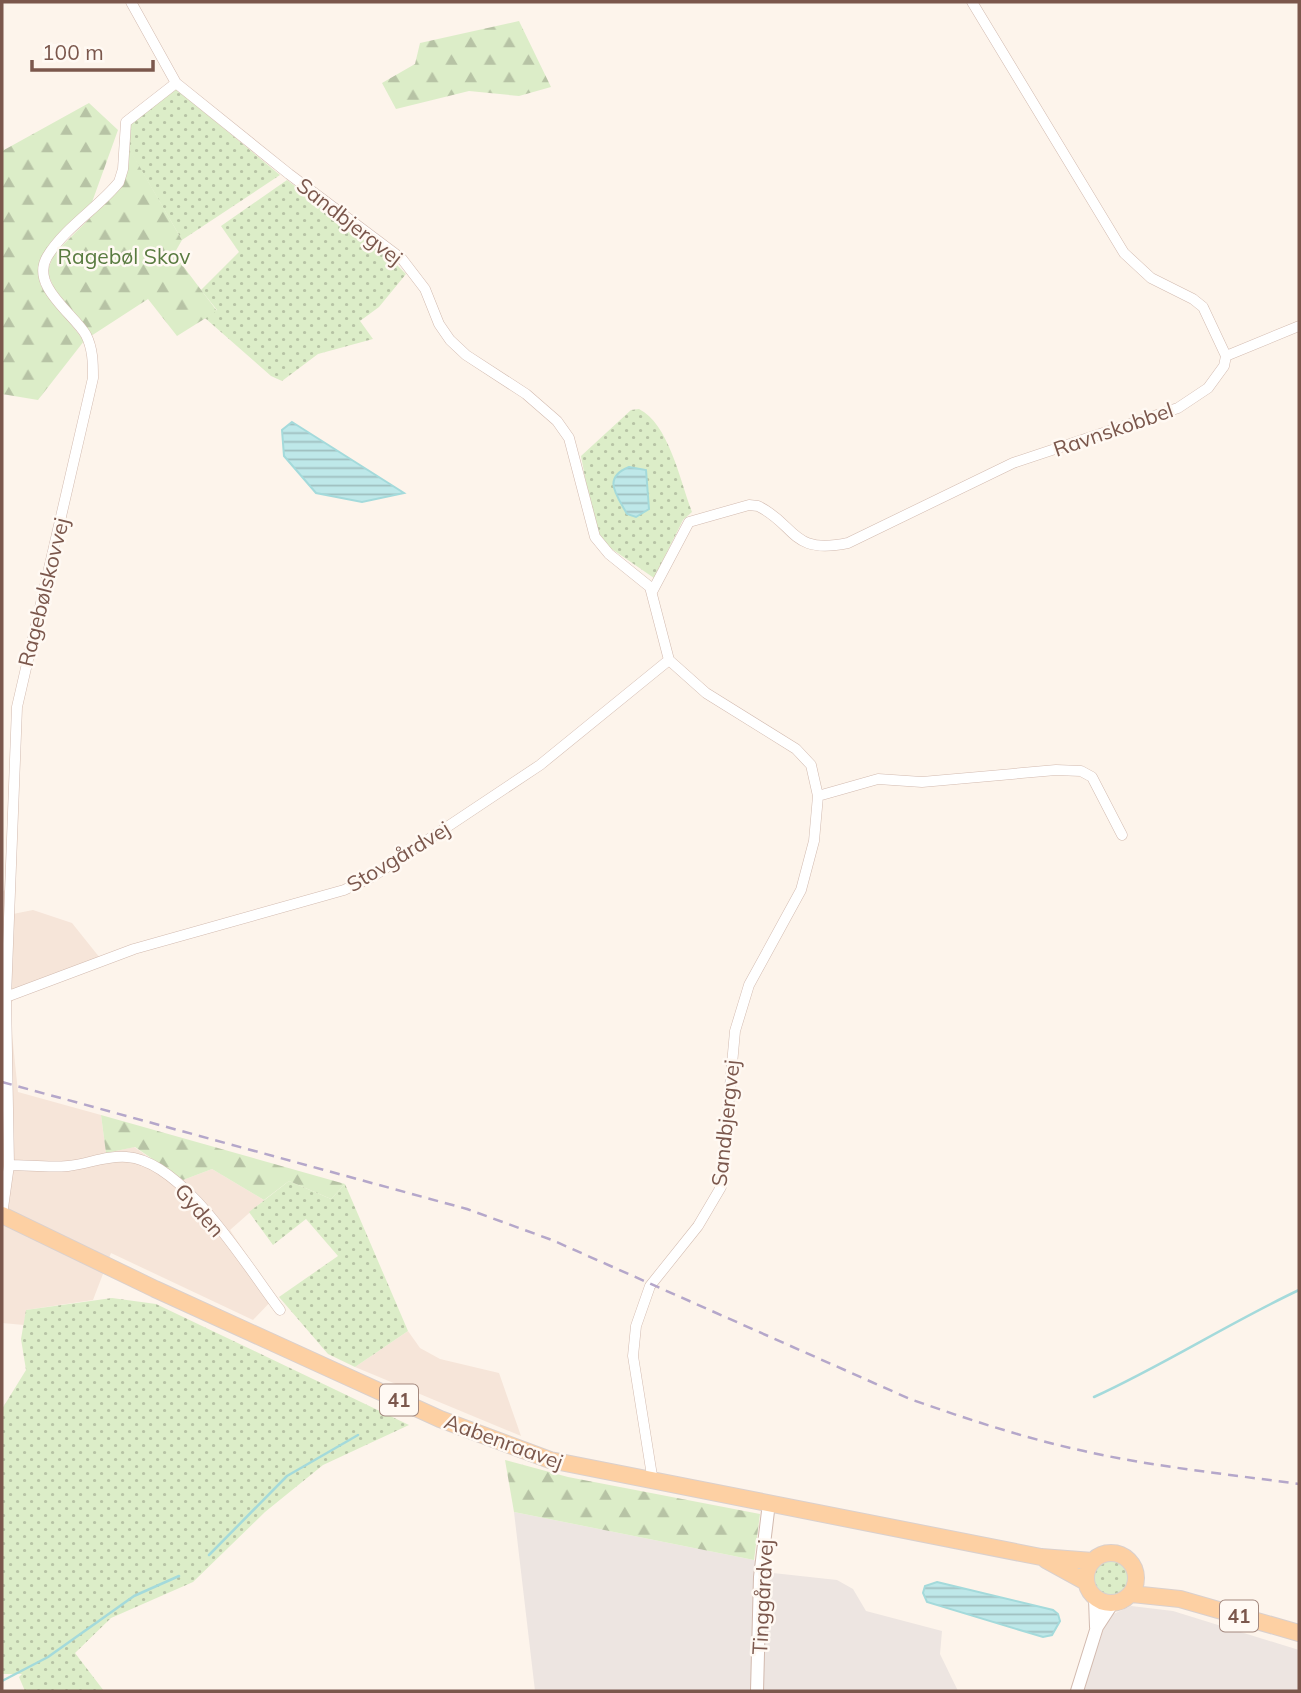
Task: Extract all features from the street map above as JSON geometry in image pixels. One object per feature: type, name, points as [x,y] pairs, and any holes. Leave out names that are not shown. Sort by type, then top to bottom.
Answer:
[{"type":"main road","name":"Aabenraavej","points":[[2,1215],[155,1289],[483,1437],[550,1460],[1041,1557],[1093,1561]]},
{"type":"main road","name":"41","points":[[1093,1561],[1106,1553],[1121,1555],[1133,1564],[1137,1577],[1180,1599]]},
{"type":"main road","name":"Aabenraavej","points":[[1041,1557],[1086,1582]]},
{"type":"main road","points":[[1093,1561],[1086,1582],[1095,1598],[1112,1604],[1132,1594],[1137,1577]]},
{"type":"main road","name":"41","points":[[1132,1594],[1180,1599],[1299,1633]]},
{"type":"street","name":"Sandbjergvej","points":[[131,2],[176,83],[289,174],[402,259],[425,289],[439,324],[450,340],[466,355],[526,394],[558,421],[569,438],[595,537],[609,554],[640,576],[652,592]]},
{"type":"street","points":[[972,2],[1124,253],[1150,278],[1194,299],[1203,307],[1226,356],[1299,326]]},
{"type":"street","name":"Ragebølskovvej","points":[[2,1215],[9,1165],[4,1039],[17,707],[93,378],[92,354],[85,334],[54,296],[46,281],[43,266],[54,248],[119,182],[123,169],[123,131],[126,122],[176,83]]},
{"type":"street","name":"Ravnskobbel","points":[[652,592],[679,536],[689,522],[699,517],[749,505],[758,506],[805,542],[820,546],[848,543],[1013,463],[1178,408],[1208,388],[1224,366],[1226,356]]},
{"type":"street","points":[[652,592],[669,660]]},
{"type":"street","name":"Sandbjergvej","points":[[653,1482],[633,1356],[636,1326],[650,1286],[711,1208],[721,1187],[735,1031],[749,985],[801,890],[814,841],[818,796],[811,765],[804,755],[706,693],[669,660]]},
{"type":"street","name":"Stovgårdvej","points":[[6,997],[134,948],[344,891],[372,877],[540,765],[669,660]]},
{"type":"street","points":[[818,796],[878,779],[922,782],[1056,770],[1081,771],[1092,777],[1122,835]]},
{"type":"street","name":"Gyden","points":[[9,1165],[68,1166],[127,1157],[145,1160],[183,1185],[201,1204],[280,1310]]},
{"type":"street","name":"Tinggårdvej","points":[[757,1691],[760,1577],[769,1503]]},
{"type":"street","points":[[1095,1598],[1097,1628]]},
{"type":"street","points":[[1077,1691],[1097,1628],[1112,1604]]},
{"type":"shaded area","points":[[15,882],[13,914],[33,910],[72,923],[100,958],[16,997],[9,1005],[18,1092],[101,1115],[106,1153],[134,1147],[183,1180],[212,1169],[264,1200],[230,1230],[275,1297],[253,1320],[111,1253],[93,1300],[26,1310],[24,1325],[2,1323],[2,892]]},
{"type":"shaded area","points":[[408,1331],[420,1348],[440,1359],[499,1373],[521,1436],[355,1367]]},
{"type":"shaded area","points":[[514,1512],[754,1560],[773,1573],[837,1580],[853,1589],[866,1611],[942,1631],[940,1654],[958,1691],[535,1691]]},
{"type":"shaded area","points":[[1131,1606],[1173,1611],[1299,1650],[1299,1691],[1083,1691],[1105,1625],[1111,1615]]},
{"type":"green space","points":[[519,21],[551,87],[519,96],[469,91],[396,109],[382,83],[415,64],[420,43]]},
{"type":"green space","points":[[175,88],[280,175],[182,240],[126,144],[129,123]]},
{"type":"green space","name":"Ragebøl Skov","points":[[89,103],[118,130],[91,205],[51,247],[39,264],[40,284],[84,341],[38,400],[2,394],[2,142],[4,150]]},
{"type":"green space","name":"Ragebøl Skov","points":[[126,143],[182,240],[174,254],[217,311],[177,336],[148,299],[91,336],[55,290],[47,272],[54,254],[120,188],[125,178]]},
{"type":"green space","points":[[287,180],[393,261],[406,274],[379,307],[360,321],[373,339],[318,354],[282,381],[271,376],[205,318],[217,310],[201,290],[239,252],[221,226]]},
{"type":"green space","points":[[639,409],[649,416],[666,440],[692,512],[683,520],[654,578],[606,545],[594,525],[581,456],[631,410]]},
{"type":"green space","points":[[101,1115],[345,1184],[331,1199],[289,1181],[264,1200],[212,1169],[183,1180],[135,1147],[106,1153]]},
{"type":"green space","points":[[289,1181],[331,1199],[345,1184],[408,1331],[355,1367],[328,1354],[279,1297],[338,1256],[306,1219],[273,1245],[249,1212]]},
{"type":"green space","points":[[112,1298],[156,1304],[409,1425],[323,1465],[265,1512],[193,1582],[111,1618],[75,1653],[104,1691],[25,1691],[19,1677],[22,1674],[2,1674],[2,1409],[26,1370],[21,1339],[26,1310]]},
{"type":"green space","points":[[505,1460],[568,1477],[760,1514],[754,1560],[514,1512]]},
{"type":"green space","points":[[1112,1560],[1125,1565],[1130,1578],[1125,1591],[1112,1596],[1099,1591],[1094,1578],[1099,1565]]},
{"type":"water","points":[[292,422],[404,493],[362,502],[316,493],[284,456],[282,430]]},
{"type":"water","points":[[629,467],[646,470],[649,509],[636,517],[627,514],[614,487],[616,476]]},
{"type":"water","points":[[937,1582],[1053,1610],[1060,1621],[1052,1635],[1043,1637],[927,1602],[923,1593],[925,1586]]},
{"type":"waterway","points":[[1094,1397],[1299,1290]]},
{"type":"waterway","points":[[209,1555],[287,1476],[358,1435]]},
{"type":"waterway","points":[[2,1681],[48,1657],[134,1596],[179,1576]]},
{"type":"railway","points":[[2,1082],[467,1209],[552,1240],[910,1399],[996,1428],[1110,1457],[1299,1484]]}]
